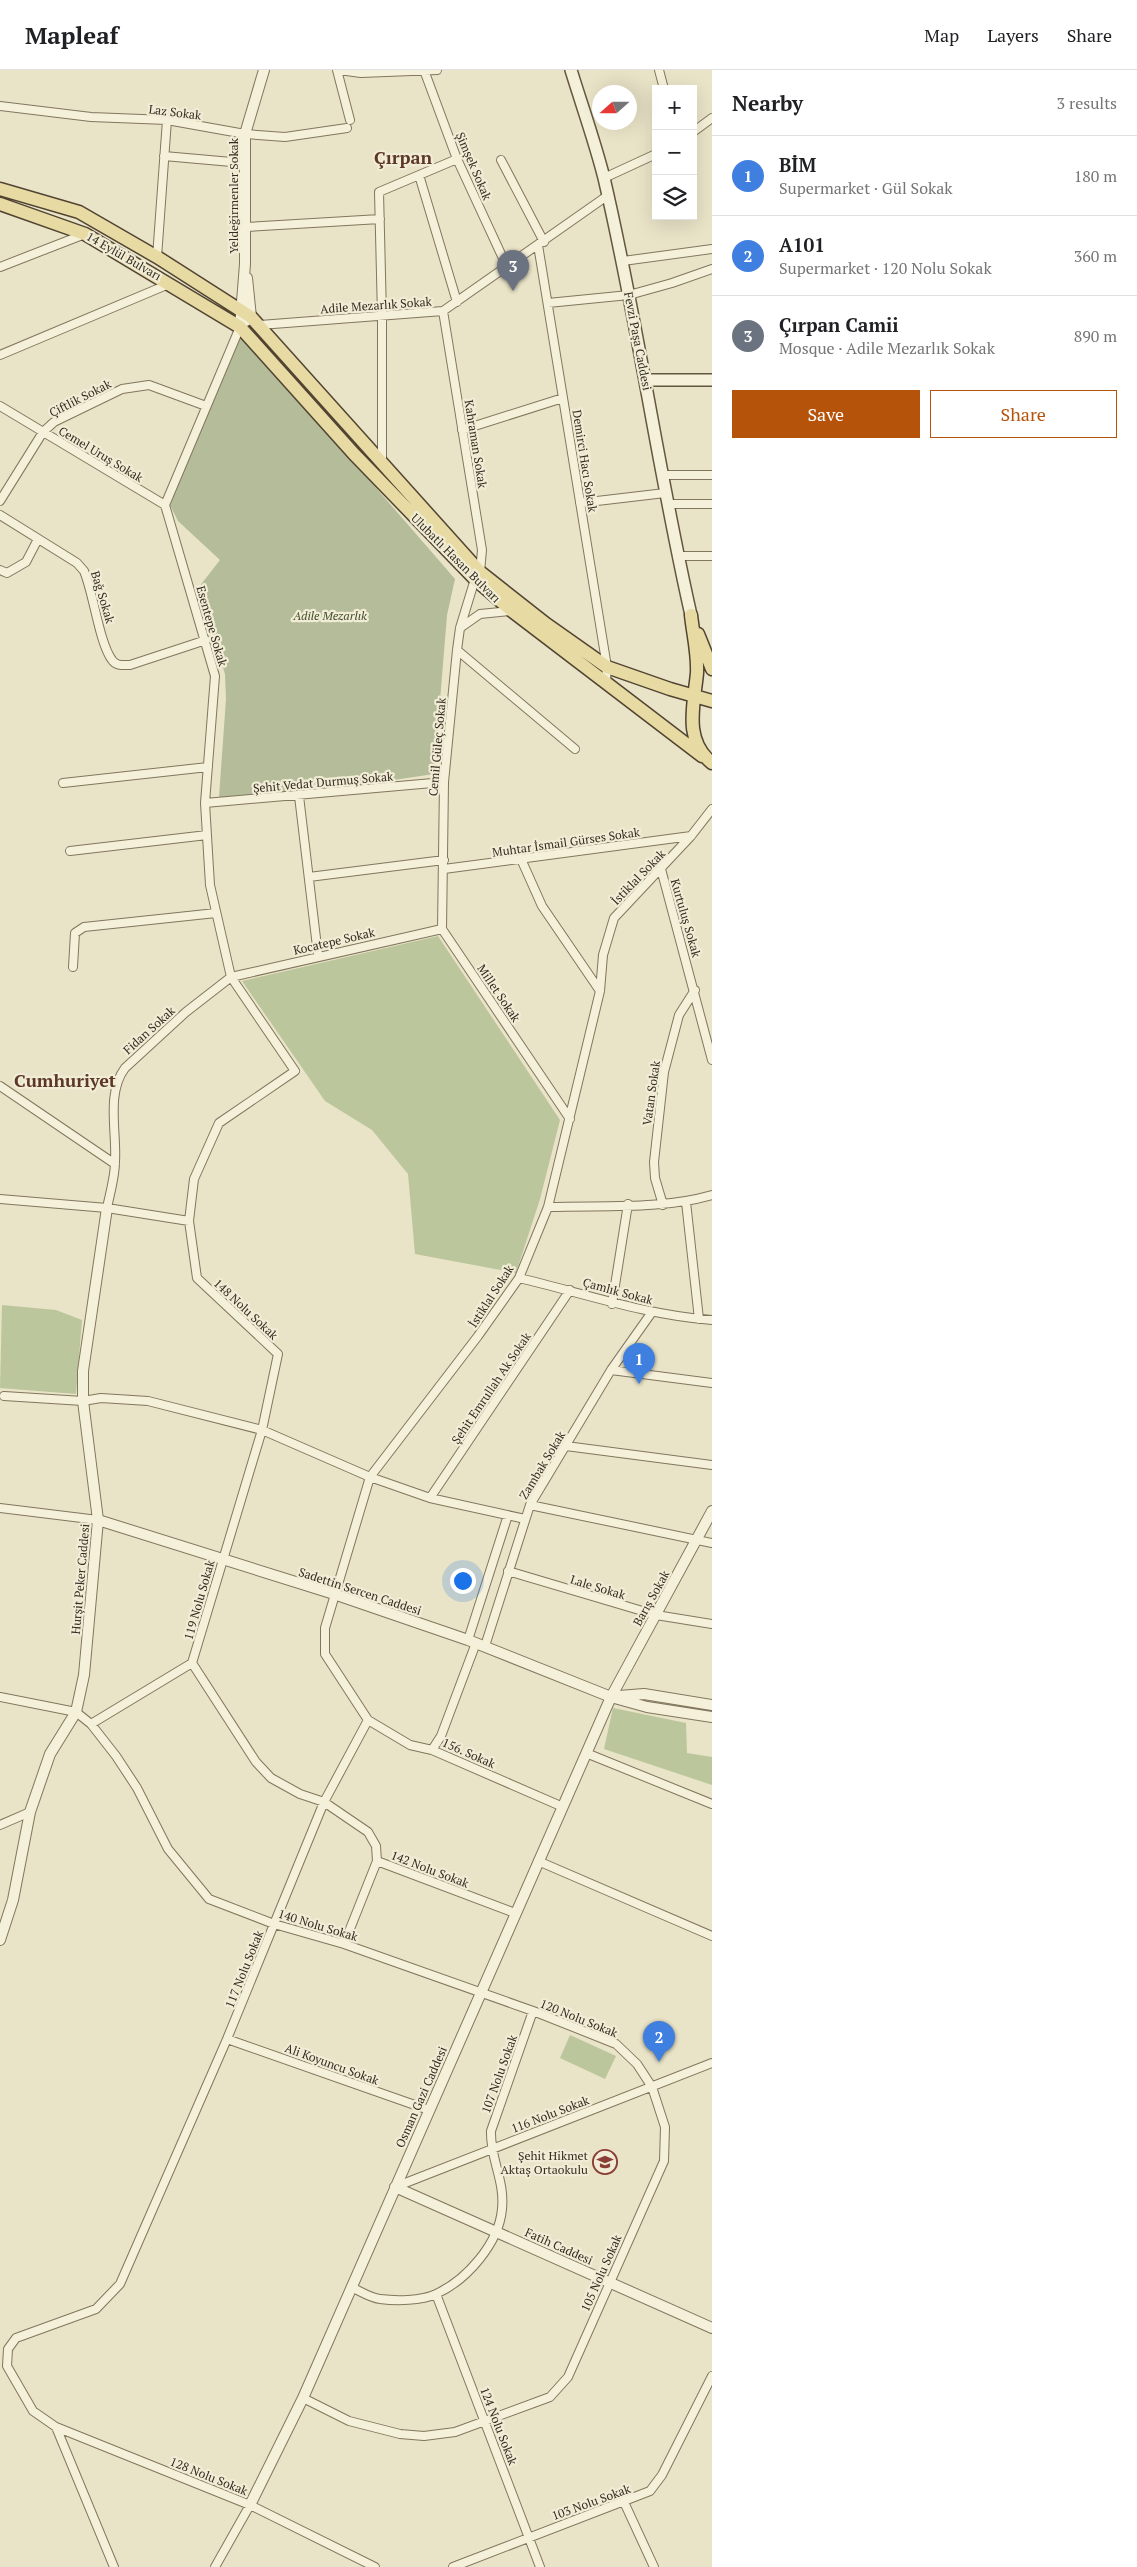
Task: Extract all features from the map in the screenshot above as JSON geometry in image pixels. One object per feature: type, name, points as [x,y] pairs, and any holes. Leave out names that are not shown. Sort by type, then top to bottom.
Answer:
[{"type":"main road","name":"Fevzi Paşa Caddesi","points":[[571,70],[604,178],[623,261],[677,556],[691,615],[712,669]]},
{"type":"main road","name":"14 Eylül Bulvarı","points":[[0,189],[79,212],[157,257],[240,310]]},
{"type":"main road","name":"14 Eylül Bulvarı","points":[[0,204],[60,223],[85,234],[171,283],[240,327]]},
{"type":"main road","name":"Ulubatlı Hasan Bulvarı","points":[[240,310],[255,321],[382,461],[478,575],[607,667],[712,701]]},
{"type":"main road","name":"Ulubatlı Hasan Bulvarı","points":[[240,327],[354,454],[478,575],[512,611],[707,760]]},
{"type":"main road","points":[[646,380],[712,380]]},
{"type":"main road","name":"Fevzi Paşa Caddesi","points":[[705,654],[697,673],[692,696],[693,730],[696,743],[707,760]]},
{"type":"street","name":"Yeldeğirmenler Sokak","points":[[240,327],[246,227],[243,163],[245,134],[264,70]]},
{"type":"street","points":[[350,120],[338,70],[361,74],[437,70]]},
{"type":"street","points":[[659,70],[663,85]]},
{"type":"street","name":"Şimşek Sokak","points":[[424,71],[457,160],[507,267]]},
{"type":"street","name":"Laz Sokak","points":[[0,106],[91,117],[167,120],[245,134],[285,137],[346,128]]},
{"type":"street","points":[[696,130],[712,118]]},
{"type":"street","points":[[157,257],[167,120]]},
{"type":"street","points":[[164,156],[243,163]]},
{"type":"street","points":[[604,178],[652,156]]},
{"type":"street","points":[[382,461],[382,316],[379,192],[457,160]]},
{"type":"street","name":"Demirci Hacı Sokak","points":[[501,160],[541,244],[548,303],[607,667],[606,681]]},
{"type":"street","points":[[418,176],[456,302]]},
{"type":"street","name":"Adile Mezarlık Sokak","points":[[255,321],[443,312],[607,196]]},
{"type":"street","points":[[246,227],[380,219]]},
{"type":"street","points":[[0,267],[85,234]]},
{"type":"street","points":[[623,261],[712,249]]},
{"type":"street","name":"Yeldeğirmenler Sokak","points":[[245,264],[255,321]]},
{"type":"street","points":[[548,303],[629,294],[672,283],[712,268]]},
{"type":"street","points":[[0,355],[171,283]]},
{"type":"street","name":"Kahraman Sokak","points":[[443,312],[482,550],[478,575]]},
{"type":"street","points":[[165,505],[240,327],[255,321]]},
{"type":"street","name":"Çiftlik Sokak","points":[[0,501],[43,432],[54,422],[122,389],[149,385],[206,406]]},
{"type":"street","points":[[462,430],[564,398]]},
{"type":"street","name":"Cemel Uruş Sokak","points":[[0,406],[165,505]]},
{"type":"street","points":[[662,475],[712,475]]},
{"type":"street","points":[[580,503],[666,498],[712,504]]},
{"type":"street","name":"Esentepe Sokak","points":[[165,505],[215,676],[205,803],[210,885],[231,977]]},
{"type":"street","name":"Bağ Sokak","points":[[0,515],[77,563],[84,571],[106,648],[112,661],[119,666],[130,665],[206,640]]},
{"type":"street","points":[[2,573],[26,562],[38,539]]},
{"type":"street","points":[[677,556],[712,556]]},
{"type":"street","name":"Cemil Güleç Sokak","points":[[444,869],[444,782],[457,650],[460,628],[478,575]]},
{"type":"street","points":[[460,628],[480,614],[512,611]]},
{"type":"street","points":[[457,650],[575,749]]},
{"type":"street","points":[[64,783],[208,767]]},
{"type":"street","name":"Şehit Vedat Durmuş Sokak","points":[[205,803],[444,782]]},
{"type":"street","points":[[299,796],[318,956]]},
{"type":"street","name":"İstiklal Sokak","points":[[370,1478],[478,1336],[519,1278],[548,1207],[600,991],[603,955],[614,918],[691,836],[712,809]]},
{"type":"street","points":[[70,851],[207,835]]},
{"type":"street","name":"Muhtar İsmail Gürses Sokak","points":[[444,869],[691,836]]},
{"type":"street","points":[[521,859],[542,906],[600,991]]},
{"type":"street","points":[[308,877],[444,860]]},
{"type":"street","points":[[442,929],[444,869]]},
{"type":"street","name":"Kurtuluş Sokak","points":[[661,869],[712,1060]]},
{"type":"street","points":[[73,967],[75,933],[84,927],[216,913]]},
{"type":"street","name":"Kocatepe Sokak","points":[[231,977],[442,929]]},
{"type":"street","name":"Millet Sokak","points":[[442,929],[570,1119]]},
{"type":"street","name":"148 Nolu Sokak","points":[[231,977],[295,1071],[219,1123],[194,1179],[189,1220],[197,1278],[278,1354],[262,1430]]},
{"type":"street","name":"Fidan Sokak","points":[[106,1208],[115,1164],[114,1097],[117,1078],[125,1068],[186,1012],[231,977]]},
{"type":"street","name":"Vatan Sokak","points":[[663,1205],[655,1178],[654,1162],[664,1072],[679,1015],[694,990]]},
{"type":"street","points":[[0,1086],[115,1164]]},
{"type":"street","points":[[548,1207],[628,1204],[663,1205],[686,1202],[712,1195]]},
{"type":"street","points":[[0,1199],[106,1208],[189,1220]]},
{"type":"street","points":[[686,1202],[699,1319]]},
{"type":"street","points":[[612,1304],[628,1204]]},
{"type":"street","name":"Hurşit Peker Caddesi","points":[[0,1940],[13,1900],[30,1812],[50,1754],[76,1712],[84,1675],[98,1520],[83,1401],[83,1371],[106,1208]]},
{"type":"street","name":"Çamlık Sokak","points":[[519,1278],[570,1290],[612,1304],[652,1312],[712,1320]]},
{"type":"street","name":"Şehit Emrullah Ak Sokak","points":[[430,1498],[570,1290]]},
{"type":"street","name":"Zambak Sokak","points":[[477,1643],[508,1572],[530,1505],[611,1370],[652,1312]]},
{"type":"street","points":[[611,1370],[712,1383]]},
{"type":"street","points":[[4,1396],[83,1401],[101,1398],[148,1401],[262,1430],[370,1478],[430,1498],[525,1519]]},
{"type":"street","name":"119 Nolu Sokak","points":[[192,1663],[262,1430]]},
{"type":"street","points":[[566,1446],[712,1465]]},
{"type":"street","points":[[368,1720],[325,1654],[325,1628],[370,1478]]},
{"type":"street","points":[[530,1505],[697,1542],[712,1543]]},
{"type":"street","points":[[0,1508],[98,1520]]},
{"type":"street","name":"Barış Sokak","points":[[611,1697],[697,1542],[712,1511]]},
{"type":"street","points":[[432,1750],[441,1736],[477,1643],[508,1515]]},
{"type":"street","name":"Sadettin Sercen Caddesi","points":[[98,1520],[334,1594],[477,1643],[611,1697],[647,1707],[712,1717]]},
{"type":"street","name":"Lale Sokak","points":[[508,1572],[656,1615],[712,1624]]},
{"type":"street","points":[[91,1724],[192,1663]]},
{"type":"street","name":"142 Nolu Sokak","points":[[192,1663],[256,1762],[266,1773],[271,1778],[300,1794],[324,1802],[368,1832],[376,1846],[377,1861],[516,1914]]},
{"type":"street","name":"Sadettin Sercen Caddesi","points":[[611,1697],[644,1694],[712,1705]]},
{"type":"street","points":[[0,1697],[76,1712]]},
{"type":"street","name":"Osman Gazi Caddesi","points":[[250,2505],[303,2398],[611,1697]]},
{"type":"street","name":"140 Nolu Sokak","points":[[76,1712],[91,1724],[116,1756],[137,1788],[168,1849],[209,1899],[274,1924],[344,1944],[480,1993]]},
{"type":"street","name":"156. Sokak","points":[[368,1720],[410,1746],[432,1750],[562,1806]]},
{"type":"street","name":"117 Nolu Sokak","points":[[33,2411],[7,2366],[8,2349],[16,2338],[96,2309],[120,2284],[227,2039],[324,1802],[368,1720]]},
{"type":"street","points":[[586,1753],[712,1804]]},
{"type":"street","points":[[0,1825],[30,1812]]},
{"type":"street","points":[[344,1944],[377,1861]]},
{"type":"street","points":[[538,1861],[712,1936]]},
{"type":"street","name":"120 Nolu Sokak","points":[[480,1993],[533,2011],[616,2044],[637,2064],[652,2087]]},
{"type":"street","name":"107 Nolu Sokak","points":[[497,2233],[502,2209],[502,2191],[500,2170],[491,2149],[491,2131],[496,2112],[533,2011]]},
{"type":"street","name":"Ali Koyuncu Sokak","points":[[227,2039],[429,2110]]},
{"type":"street","name":"116 Nolu Sokak","points":[[395,2187],[712,2063]]},
{"type":"street","name":"105 Nolu Sokak","points":[[303,2398],[349,2421],[408,2435],[424,2436],[455,2432],[550,2397],[568,2377],[664,2161],[665,2127],[652,2087]]},
{"type":"street","name":"Fatih Caddesi","points":[[395,2187],[712,2328]]},
{"type":"street","points":[[351,2287],[378,2299],[411,2299],[436,2294],[459,2278],[481,2256],[497,2233]]},
{"type":"street","name":"124 Nolu Sokak","points":[[436,2294],[540,2567]]},
{"type":"street","name":"103 Nolu Sokak","points":[[528,2536],[650,2491],[662,2475],[712,2376]]},
{"type":"street","name":"128 Nolu Sokak","points":[[33,2411],[56,2427],[250,2505],[375,2567]]},
{"type":"street","points":[[56,2427],[114,2567]]},
{"type":"street","points":[[624,2502],[654,2567]]},
{"type":"street","points":[[215,2567],[250,2505]]},
{"type":"street","points":[[453,2567],[528,2536]]},
{"type":"green space","name":"Adile Mezarlık","points":[[241,332],[455,579],[447,615],[434,774],[292,795],[219,797],[226,699],[225,674],[199,587],[220,560],[178,521],[170,505]]},
{"type":"green space","points":[[438,936],[560,1120],[540,1199],[516,1273],[415,1254],[408,1174],[372,1130],[325,1101],[242,981]]},
{"type":"green space","points":[[2,1305],[56,1310],[82,1320],[76,1394],[0,1388]]},
{"type":"green space","points":[[613,1708],[686,1723],[687,1753],[712,1757],[712,1785],[604,1749]]},
{"type":"green space","points":[[570,2035],[616,2056],[605,2079],[560,2058]]},
{"type":"place","name":"Çırpan Camii","points":[[513,291]]},
{"type":"place","name":"BİM","points":[[639,1384]]},
{"type":"place","name":"A101","points":[[659,2062]]},
{"type":"place","name":"Şehit Hikmet Aktaş Ortaokulu","points":[[605,2162]]},
{"type":"district","name":"Çırpan","points":[[403,157]]},
{"type":"district","name":"Cumhuriyet","points":[[65,1080]]}]
